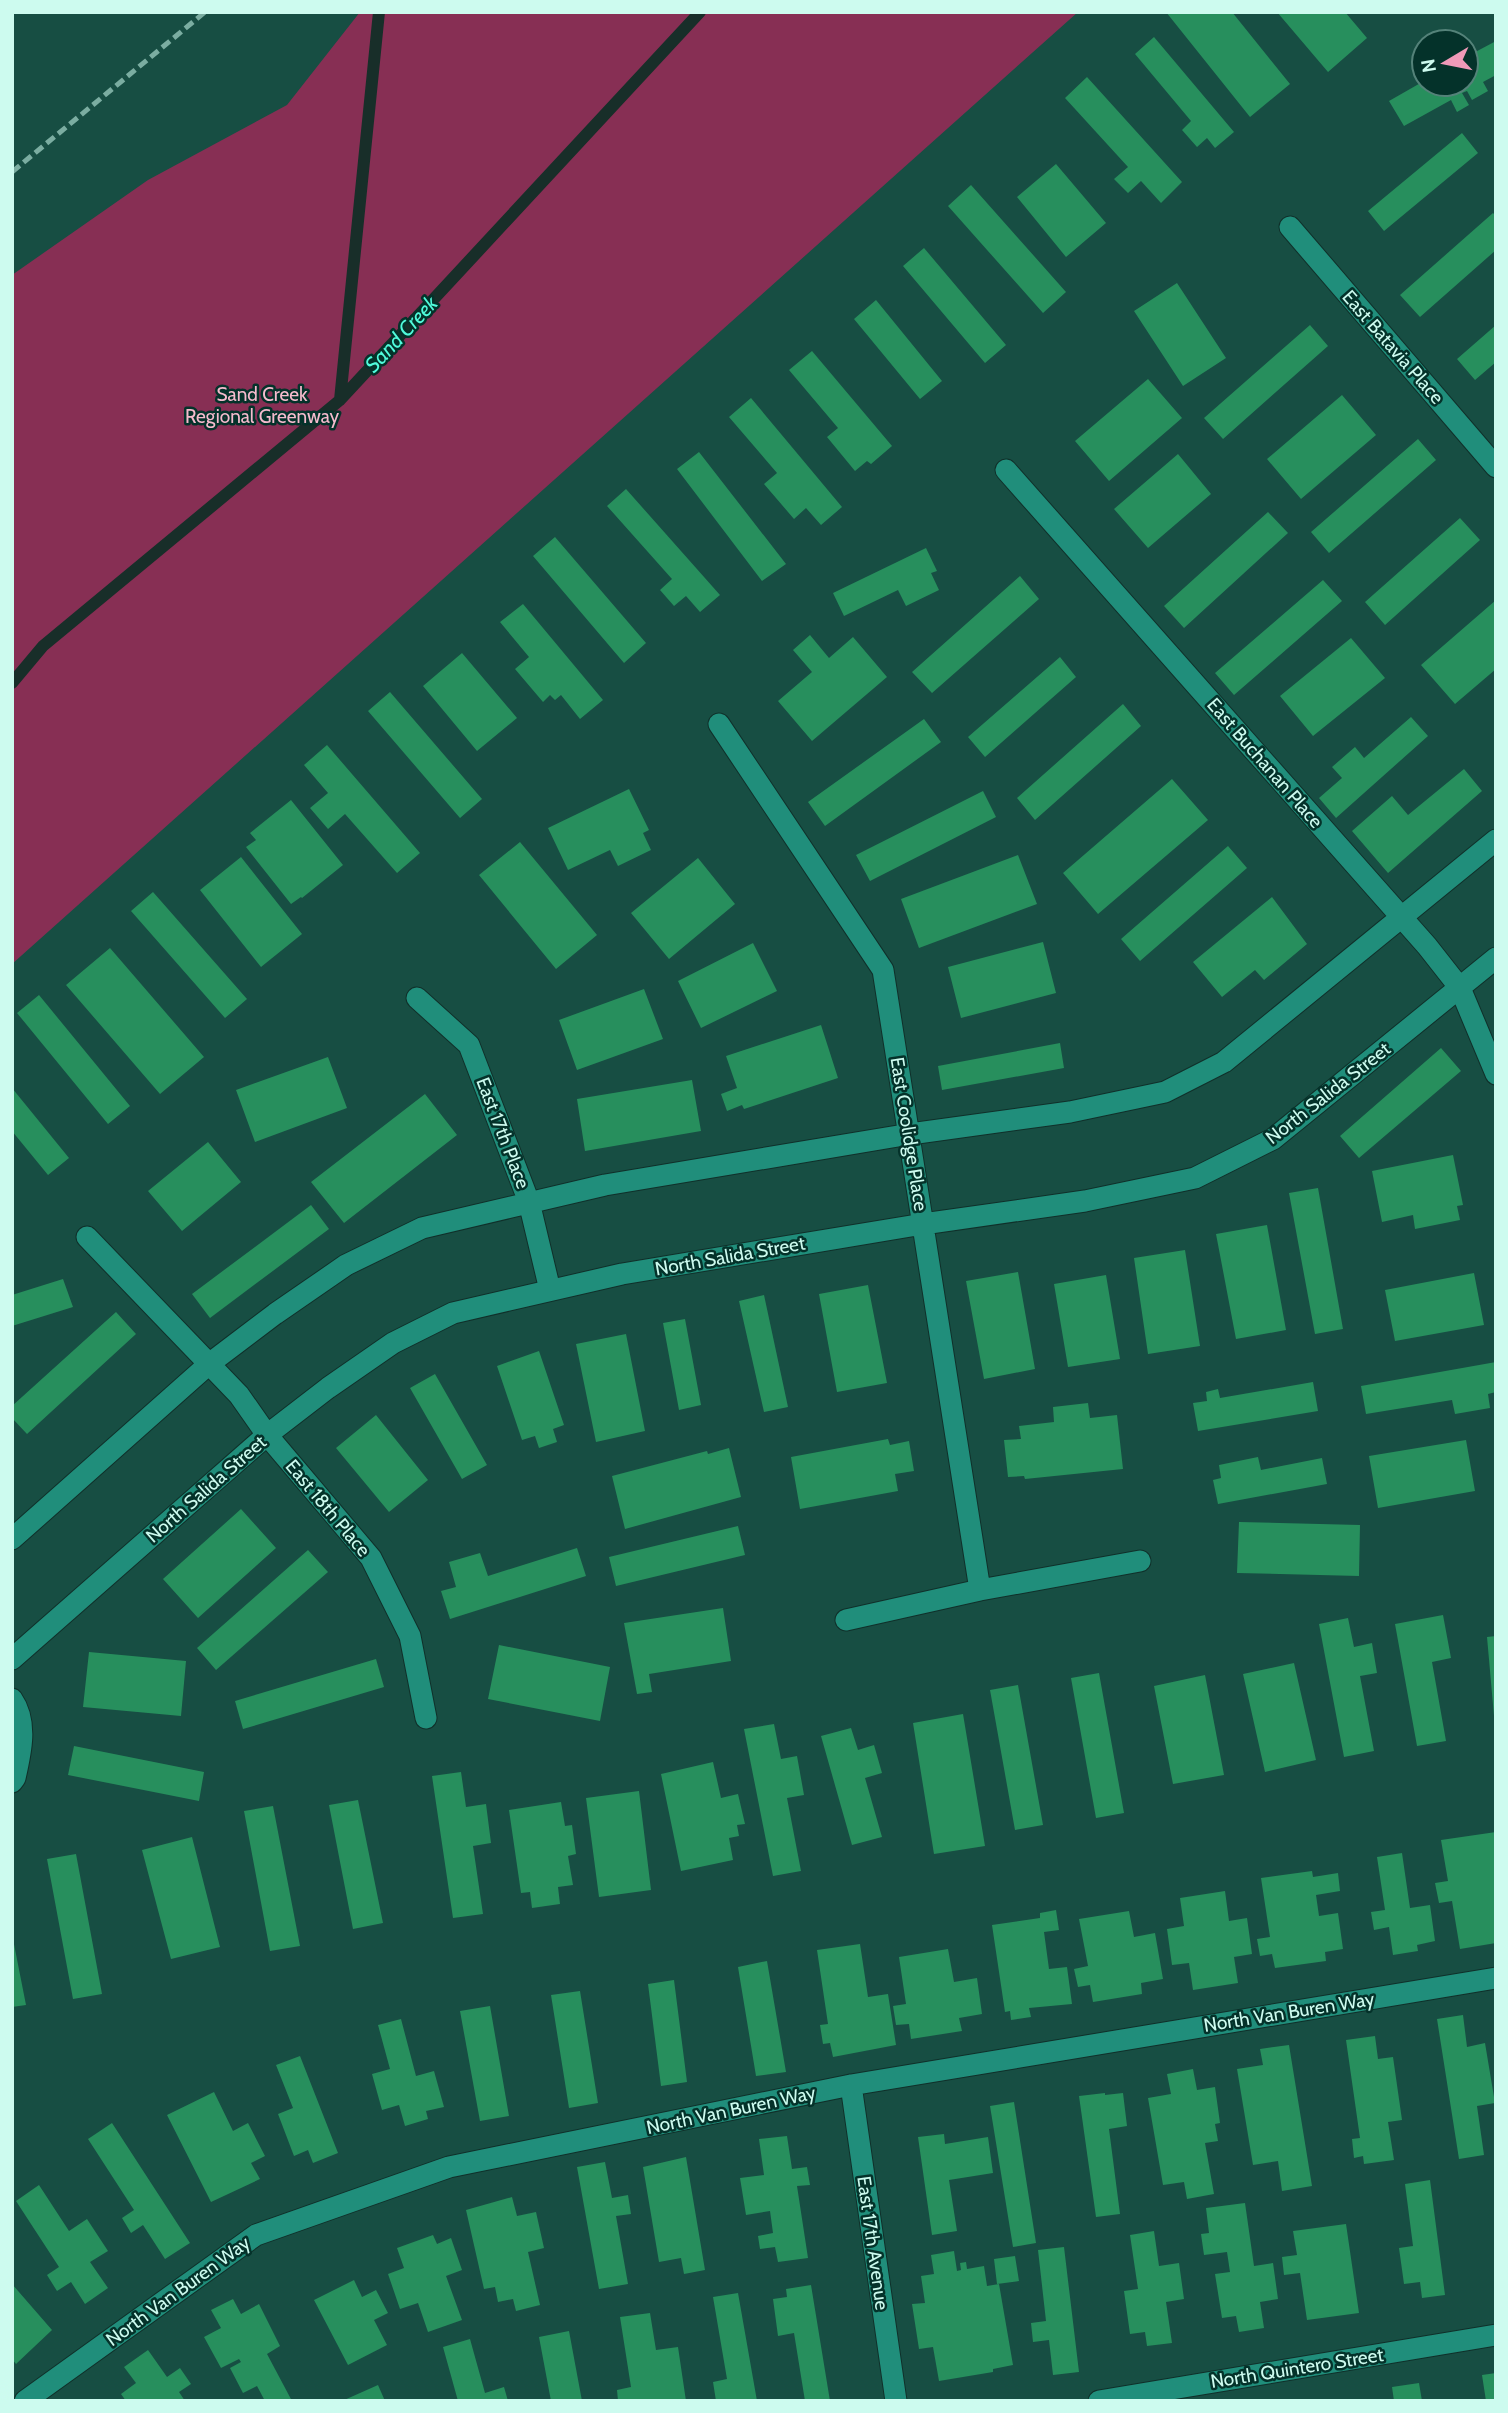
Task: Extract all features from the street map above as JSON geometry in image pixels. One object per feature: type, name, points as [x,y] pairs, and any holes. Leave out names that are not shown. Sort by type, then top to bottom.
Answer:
[{"type":"street","name":"East Batavia Place","points":[[1290,227],[1496,467]]},
{"type":"street","name":"East Buchanan Place","points":[[1006,470],[1403,918],[1460,988],[1496,1074]]},
{"type":"street","name":"East Coolidge Place","points":[[719,724],[883,970],[981,1590]]},
{"type":"street","points":[[12,1539],[209,1364],[346,1265],[422,1227],[605,1185],[910,1134],[1070,1112],[1165,1092],[1224,1062],[1496,840]]},
{"type":"street","name":"North Salida Street","points":[[12,1659],[267,1435],[393,1343],[453,1313],[636,1272],[923,1224],[1086,1201],[1195,1178],[1273,1139],[1496,958]]},
{"type":"street","name":"East 17th Place","points":[[417,998],[469,1045],[529,1202],[550,1290]]},
{"type":"street","name":"East 18th Place","points":[[87,1237],[239,1395],[267,1435],[371,1558],[410,1636],[426,1718]]},
{"type":"street","points":[[846,1620],[981,1590],[1140,1561]]},
{"type":"street","points":[[12,1699],[16,1704],[23,1741],[12,1782]]},
{"type":"street","name":"North Van Buren Way","points":[[25,2401],[256,2235],[449,2167],[851,2085],[1496,1978]]},
{"type":"street","name":"East 17th Avenue","points":[[851,2085],[896,2401]]},
{"type":"street","name":"North Quintero Street","points":[[1099,2401],[1496,2335]]},
{"type":"green space","name":"Sand Creek Regional Greenway","points":[[360,12],[1078,12],[12,964],[12,275],[148,180],[287,105]]},
{"type":"building","points":[[1166,12],[1232,12],[1290,84],[1250,117]]},
{"type":"building","points":[[1277,12],[1345,12],[1367,38],[1328,72]]},
{"type":"building","points":[[1154,37],[1234,132],[1215,148],[1207,138],[1197,147],[1182,130],[1191,121],[1135,54]]},
{"type":"building","points":[[1496,41],[1496,75],[1483,82],[1488,91],[1480,96],[1480,50]]},
{"type":"building","points":[[1087,77],[1182,182],[1161,203],[1141,181],[1128,193],[1114,179],[1128,167],[1065,98]]},
{"type":"building","points":[[1410,89],[1410,98],[1465,98],[1469,105],[1457,112],[1451,100],[1404,126],[1389,101]]},
{"type":"building","points":[[1462,133],[1478,153],[1384,231],[1368,211]]},
{"type":"building","points":[[1056,164],[1106,223],[1066,257],[1017,197]]},
{"type":"building","points":[[971,185],[1066,292],[1043,313],[948,206]]},
{"type":"building","points":[[1493,213],[1496,216],[1496,250],[1420,317],[1400,295]]},
{"type":"building","points":[[924,248],[1006,345],[985,363],[903,266]]},
{"type":"building","points":[[1177,283],[1226,358],[1183,386],[1134,311]]},
{"type":"building","points":[[876,300],[942,381],[920,399],[854,319]]},
{"type":"building","points":[[1310,325],[1328,346],[1223,439],[1204,418]]},
{"type":"building","points":[[1496,325],[1496,362],[1475,380],[1457,359]]},
{"type":"building","points":[[812,351],[892,446],[871,464],[867,461],[855,471],[827,437],[838,428],[789,370]]},
{"type":"building","points":[[1148,379],[1182,418],[1109,481],[1075,441]]},
{"type":"building","points":[[1342,395],[1376,435],[1301,499],[1267,459]]},
{"type":"building","points":[[751,398],[842,507],[821,525],[806,508],[794,519],[764,484],[777,473],[729,417]]},
{"type":"building","points":[[1418,439],[1436,460],[1329,553],[1311,532]]},
{"type":"building","points":[[699,452],[786,564],[762,581],[677,469]]},
{"type":"building","points":[[1178,454],[1211,494],[1148,548],[1114,509]]},
{"type":"building","points":[[626,489],[720,595],[700,612],[686,596],[674,606],[660,590],[672,579],[607,506]]},
{"type":"building","points":[[1268,512],[1288,533],[1184,628],[1164,606]]},
{"type":"building","points":[[1460,518],[1480,540],[1385,625],[1365,602]]},
{"type":"building","points":[[555,537],[646,643],[624,663],[533,556]]},
{"type":"building","points":[[926,548],[937,571],[931,573],[939,590],[906,606],[898,590],[844,616],[833,593]]},
{"type":"building","points":[[1020,576],[1039,599],[932,693],[912,672]]},
{"type":"building","points":[[1323,580],[1342,601],[1234,695],[1215,673]]},
{"type":"building","points":[[1496,600],[1496,669],[1455,704],[1421,665]]},
{"type":"building","points":[[523,604],[603,700],[580,719],[561,695],[555,700],[550,695],[543,702],[515,669],[529,657],[500,622]]},
{"type":"building","points":[[810,635],[829,658],[853,637],[887,677],[812,741],[778,701],[812,672],[793,650]]},
{"type":"building","points":[[1351,638],[1385,678],[1313,736],[1280,696]]},
{"type":"building","points":[[462,653],[517,718],[477,751],[423,686]]},
{"type":"building","points":[[1060,657],[1076,677],[985,757],[968,737]]},
{"type":"building","points":[[390,692],[482,799],[460,818],[368,711]]},
{"type":"building","points":[[1123,704],[1141,726],[1035,820],[1017,798]]},
{"type":"building","points":[[1411,717],[1428,736],[1336,818],[1319,798],[1342,778],[1332,767],[1355,747],[1364,758]]},
{"type":"building","points":[[924,719],[941,742],[825,826],[808,802]]},
{"type":"building","points":[[327,745],[420,853],[397,873],[345,814],[328,829],[310,808],[328,793],[304,765]]},
{"type":"building","points":[[1464,769],[1482,791],[1388,873],[1352,831],[1392,796],[1408,815]]},
{"type":"building","points":[[1172,779],[1208,820],[1098,914],[1063,873]]},
{"type":"building","points":[[629,789],[649,830],[643,833],[651,850],[618,866],[610,850],[568,870],[548,828]]},
{"type":"building","points":[[983,791],[996,817],[870,881],[856,855]]},
{"type":"building","points":[[291,800],[343,865],[291,904],[246,847],[256,840],[250,833]]},
{"type":"building","points":[[520,842],[597,935],[556,969],[479,875]]},
{"type":"building","points":[[1228,846],[1247,868],[1140,961],[1121,939]]},
{"type":"building","points":[[1018,855],[1037,904],[919,948],[901,899]]},
{"type":"building","points":[[241,857],[302,934],[261,967],[200,890]]},
{"type":"building","points":[[698,858],[735,904],[669,959],[631,913]]},
{"type":"building","points":[[153,892],[247,999],[225,1018],[131,911]]},
{"type":"building","points":[[1272,897],[1307,944],[1264,980],[1255,970],[1222,997],[1193,962]]},
{"type":"building","points":[[1043,942],[1056,993],[961,1018],[948,967]]},
{"type":"building","points":[[753,943],[777,991],[701,1028],[678,981]]},
{"type":"building","points":[[110,948],[204,1057],[160,1094],[66,985]]},
{"type":"building","points":[[644,989],[663,1039],[577,1070],[559,1020]]},
{"type":"building","points":[[39,995],[130,1106],[108,1124],[17,1013]]},
{"type":"building","points":[[821,1025],[838,1078],[744,1109],[742,1105],[727,1111],[721,1094],[737,1088],[726,1056]]},
{"type":"building","points":[[1060,1043],[1064,1068],[942,1090],[938,1066]]},
{"type":"building","points":[[1441,1048],[1461,1071],[1359,1158],[1340,1136]]},
{"type":"building","points":[[328,1057],[347,1108],[255,1142],[236,1090]]},
{"type":"building","points":[[692,1080],[701,1131],[585,1151],[577,1099]]},
{"type":"building","points":[[12,1088],[69,1158],[48,1175],[12,1131]]},
{"type":"building","points":[[425,1094],[457,1135],[344,1223],[311,1182]]},
{"type":"building","points":[[208,1142],[241,1182],[182,1231],[148,1191]]},
{"type":"building","points":[[1453,1155],[1463,1205],[1457,1206],[1460,1220],[1415,1229],[1413,1215],[1382,1222],[1372,1171]]},
{"type":"building","points":[[1318,1188],[1343,1329],[1315,1334],[1289,1193]]},
{"type":"building","points":[[311,1205],[329,1229],[210,1318],[192,1294]]},
{"type":"building","points":[[1267,1225],[1286,1330],[1236,1339],[1216,1234]]},
{"type":"building","points":[[1185,1250],[1200,1346],[1148,1354],[1134,1258]]},
{"type":"building","points":[[1018,1272],[1035,1369],[984,1379],[966,1281]]},
{"type":"building","points":[[1474,1273],[1484,1325],[1395,1341],[1385,1290]]},
{"type":"building","points":[[1106,1275],[1120,1359],[1068,1367],[1054,1284]]},
{"type":"building","points":[[63,1279],[73,1307],[12,1326],[12,1295]]},
{"type":"building","points":[[868,1285],[887,1383],[837,1392],[819,1294]]},
{"type":"building","points":[[764,1295],[788,1407],[764,1412],[739,1301]]},
{"type":"building","points":[[116,1312],[136,1334],[27,1434],[12,1418],[12,1406]]},
{"type":"building","points":[[685,1319],[701,1405],[679,1410],[663,1323]]},
{"type":"building","points":[[626,1334],[645,1431],[596,1442],[576,1344]]},
{"type":"building","points":[[539,1351],[564,1425],[553,1429],[557,1442],[539,1448],[535,1436],[522,1440],[497,1366]]},
{"type":"building","points":[[1496,1362],[1496,1392],[1488,1394],[1490,1408],[1455,1414],[1452,1400],[1366,1414],[1361,1386]]},
{"type":"building","points":[[435,1374],[487,1465],[462,1479],[410,1388]]},
{"type":"building","points":[[1313,1382],[1318,1411],[1198,1431],[1193,1403],[1207,1401],[1206,1392],[1218,1389],[1220,1398]]},
{"type":"building","points":[[1088,1403],[1090,1418],[1117,1415],[1123,1469],[1025,1479],[1024,1476],[1008,1477],[1004,1440],[1021,1439],[1019,1426],[1054,1422],[1053,1407]]},
{"type":"building","points":[[376,1415],[428,1480],[389,1512],[336,1448]]},
{"type":"building","points":[[888,1439],[890,1445],[909,1441],[914,1471],[895,1474],[898,1491],[800,1509],[791,1457]]},
{"type":"building","points":[[1466,1440],[1475,1491],[1378,1508],[1369,1456]]},
{"type":"building","points":[[729,1448],[741,1497],[625,1529],[612,1476],[707,1451],[708,1454]]},
{"type":"building","points":[[1258,1457],[1261,1470],[1322,1458],[1327,1484],[1218,1504],[1213,1480],[1221,1478],[1219,1465]]},
{"type":"building","points":[[241,1509],[276,1548],[198,1618],[163,1579]]},
{"type":"building","points":[[1239,1522],[1360,1525],[1359,1576],[1237,1573]]},
{"type":"building","points":[[738,1526],[745,1555],[616,1586],[609,1557]]},
{"type":"building","points":[[577,1548],[586,1576],[450,1619],[441,1591],[456,1587],[449,1562],[480,1553],[488,1576]]},
{"type":"building","points":[[308,1550],[328,1572],[216,1670],[197,1648]]},
{"type":"building","points":[[723,1608],[731,1661],[649,1674],[652,1692],[637,1694],[624,1623]]},
{"type":"building","points":[[1443,1615],[1451,1658],[1432,1662],[1446,1741],[1417,1746],[1395,1624]]},
{"type":"building","points":[[1348,1618],[1354,1647],[1372,1643],[1377,1673],[1360,1676],[1374,1751],[1344,1757],[1319,1624]]},
{"type":"building","points":[[1496,1636],[1496,1716],[1494,1716],[1487,1637]]},
{"type":"building","points":[[499,1645],[610,1667],[600,1721],[488,1699]]},
{"type":"building","points":[[89,1652],[186,1661],[181,1716],[83,1707]]},
{"type":"building","points":[[376,1659],[384,1687],[243,1729],[235,1701]]},
{"type":"building","points":[[1294,1663],[1316,1760],[1265,1772],[1243,1674]]},
{"type":"building","points":[[1099,1673],[1124,1813],[1096,1818],[1071,1678]]},
{"type":"building","points":[[1205,1675],[1224,1775],[1173,1784],[1154,1686]]},
{"type":"building","points":[[1018,1685],[1043,1825],[1015,1830],[990,1690]]},
{"type":"building","points":[[963,1714],[985,1846],[934,1854],[913,1723]]},
{"type":"building","points":[[774,1724],[781,1759],[797,1756],[804,1795],[787,1798],[801,1871],[773,1876],[744,1729]]},
{"type":"building","points":[[851,1728],[858,1750],[874,1745],[882,1773],[865,1778],[882,1837],[852,1845],[821,1736]]},
{"type":"building","points":[[74,1746],[204,1772],[199,1801],[68,1775]]},
{"type":"building","points":[[713,1762],[721,1798],[738,1794],[745,1824],[737,1825],[739,1836],[729,1838],[733,1860],[681,1871],[661,1774]]},
{"type":"building","points":[[461,1772],[466,1807],[486,1804],[491,1843],[473,1846],[483,1914],[453,1918],[432,1776]]},
{"type":"building","points":[[639,1791],[651,1890],[599,1897],[586,1798]]},
{"type":"building","points":[[358,1800],[383,1923],[353,1929],[329,1805]]},
{"type":"building","points":[[561,1802],[565,1826],[572,1825],[576,1854],[568,1856],[573,1885],[558,1887],[560,1904],[532,1908],[530,1892],[521,1893],[509,1810]]},
{"type":"building","points":[[273,1806],[300,1946],[270,1951],[244,1811]]},
{"type":"building","points":[[1496,1832],[1496,1943],[1460,1949],[1452,1901],[1439,1903],[1435,1883],[1448,1881],[1441,1840]]},
{"type":"building","points":[[192,1837],[220,1947],[171,1959],[142,1850]]},
{"type":"building","points":[[1402,1853],[1410,1908],[1430,1905],[1435,1941],[1417,1945],[1418,1951],[1393,1955],[1389,1927],[1374,1930],[1371,1912],[1385,1910],[1377,1857]]},
{"type":"building","points":[[76,1854],[102,1994],[73,1999],[47,1859]]},
{"type":"building","points":[[1312,1871],[1313,1877],[1338,1873],[1340,1891],[1316,1895],[1319,1916],[1338,1913],[1343,1949],[1325,1952],[1326,1961],[1275,1968],[1272,1954],[1260,1956],[1257,1939],[1270,1937],[1261,1878]]},
{"type":"building","points":[[1225,1891],[1229,1921],[1247,1918],[1252,1954],[1234,1957],[1238,1983],[1193,1990],[1189,1963],[1172,1965],[1167,1929],[1184,1926],[1180,1898]]},
{"type":"building","points":[[1056,1910],[1059,1930],[1044,1932],[1049,1969],[1067,1967],[1072,2004],[1029,2008],[1031,2017],[1011,2020],[1010,2011],[1005,2012],[992,1925],[1040,1918],[1040,1913]]},
{"type":"building","points":[[1129,1911],[1134,1937],[1155,1933],[1163,1979],[1141,1983],[1142,1994],[1093,2002],[1090,1985],[1078,1987],[1074,1969],[1088,1966],[1079,1919]]},
{"type":"building","points":[[12,1934],[26,2005],[12,2007]]},
{"type":"building","points":[[860,1944],[868,1997],[888,1994],[896,2045],[833,2057],[830,2043],[823,2044],[820,2025],[828,2024],[817,1950]]},
{"type":"building","points":[[948,1949],[954,1982],[977,1978],[982,2014],[959,2018],[962,2031],[911,2039],[909,2024],[896,2025],[893,2006],[906,2004],[899,1957]]},
{"type":"building","points":[[767,1961],[786,2072],[756,2076],[738,1967]]},
{"type":"building","points":[[674,1980],[687,2082],[661,2086],[648,1984]]},
{"type":"building","points":[[580,1991],[598,2103],[569,2108],[551,1995]]},
{"type":"building","points":[[490,2006],[509,2116],[480,2121],[460,2011]]},
{"type":"building","points":[[1463,2015],[1467,2047],[1485,2043],[1495,2103],[1477,2106],[1484,2155],[1459,2159],[1437,2019]]},
{"type":"building","points":[[401,2019],[416,2076],[434,2071],[444,2107],[426,2111],[428,2119],[405,2126],[399,2105],[382,2110],[372,2074],[390,2069],[378,2025]]},
{"type":"building","points":[[1375,2036],[1378,2059],[1393,2057],[1402,2120],[1388,2122],[1394,2160],[1364,2164],[1363,2156],[1354,2158],[1352,2139],[1360,2138],[1346,2040]]},
{"type":"building","points":[[1289,2045],[1312,2186],[1282,2191],[1278,2161],[1253,2165],[1237,2069],[1263,2065],[1260,2049]]},
{"type":"building","points":[[300,2056],[338,2153],[313,2163],[308,2150],[294,2156],[278,2114],[293,2108],[276,2065]]},
{"type":"building","points":[[1193,2069],[1197,2090],[1215,2087],[1220,2123],[1215,2124],[1218,2141],[1205,2143],[1214,2194],[1187,2199],[1184,2182],[1163,2185],[1148,2098],[1171,2094],[1167,2074]]},
{"type":"building","points":[[214,2092],[233,2131],[248,2123],[265,2156],[251,2163],[260,2179],[211,2202],[167,2115]]},
{"type":"building","points":[[1123,2093],[1127,2126],[1109,2129],[1120,2214],[1096,2217],[1079,2096]]},
{"type":"building","points":[[1014,2102],[1036,2243],[1013,2247],[990,2106]]},
{"type":"building","points":[[112,2123],[190,2243],[165,2259],[143,2225],[131,2233],[122,2218],[134,2210],[88,2139]]},
{"type":"building","points":[[944,2134],[945,2144],[988,2137],[993,2173],[949,2180],[957,2231],[932,2235],[918,2137]]},
{"type":"building","points":[[787,2136],[792,2169],[807,2167],[810,2185],[797,2186],[808,2258],[778,2262],[775,2247],[760,2249],[758,2236],[773,2233],[770,2211],[746,2215],[740,2178],[764,2175],[759,2139]]},
{"type":"building","points":[[686,2157],[705,2270],[684,2274],[681,2258],[659,2262],[643,2167]]},
{"type":"building","points":[[605,2162],[612,2198],[628,2195],[631,2214],[616,2216],[628,2284],[599,2289],[577,2167]]},
{"type":"building","points":[[1430,2180],[1445,2295],[1422,2298],[1420,2282],[1404,2284],[1399,2248],[1413,2246],[1405,2184]]},
{"type":"building","points":[[39,2185],[69,2231],[87,2219],[108,2251],[90,2262],[108,2288],[85,2304],[71,2282],[57,2291],[47,2275],[59,2267],[16,2201]]},
{"type":"building","points":[[512,2197],[517,2216],[536,2212],[544,2248],[528,2252],[540,2305],[516,2311],[513,2299],[498,2302],[495,2287],[484,2289],[466,2210]]},
{"type":"building","points":[[1245,2203],[1254,2266],[1273,2263],[1278,2299],[1260,2302],[1264,2328],[1239,2332],[1236,2316],[1222,2318],[1215,2274],[1230,2272],[1227,2252],[1204,2255],[1201,2234],[1209,2233],[1206,2208]]},
{"type":"building","points":[[1346,2224],[1359,2313],[1307,2320],[1300,2273],[1284,2275],[1282,2257],[1297,2255],[1293,2231]]},
{"type":"building","points":[[1154,2231],[1159,2266],[1179,2263],[1184,2299],[1166,2302],[1172,2343],[1147,2346],[1145,2332],[1130,2334],[1124,2291],[1138,2289],[1130,2235]]},
{"type":"building","points":[[433,2235],[437,2244],[451,2238],[462,2270],[446,2276],[462,2320],[428,2332],[418,2303],[400,2309],[388,2274],[404,2268],[397,2248]]},
{"type":"building","points":[[1064,2247],[1079,2372],[1053,2375],[1049,2340],[1033,2342],[1031,2323],[1046,2321],[1038,2250]]},
{"type":"building","points":[[954,2251],[957,2271],[961,2270],[960,2263],[966,2262],[967,2269],[984,2266],[987,2286],[999,2284],[1013,2365],[993,2369],[993,2372],[939,2381],[933,2347],[919,2349],[912,2304],[925,2303],[921,2276],[934,2274],[931,2255]]},
{"type":"building","points":[[1015,2256],[1019,2281],[997,2284],[994,2259]]},
{"type":"building","points":[[354,2280],[362,2297],[376,2290],[388,2313],[374,2320],[387,2345],[348,2365],[314,2300]]},
{"type":"building","points":[[12,2284],[52,2330],[16,2364],[12,2359]]},
{"type":"building","points":[[811,2285],[830,2401],[805,2401],[794,2333],[778,2336],[773,2299],[787,2297],[786,2289]]},
{"type":"building","points":[[738,2293],[757,2401],[716,2401],[713,2382],[727,2379],[713,2297]]},
{"type":"building","points":[[233,2299],[241,2314],[259,2304],[280,2346],[267,2354],[292,2401],[265,2401],[257,2386],[243,2393],[230,2368],[241,2362],[239,2359],[221,2368],[204,2337],[221,2328],[211,2310]]},
{"type":"building","points":[[650,2313],[656,2350],[678,2347],[686,2401],[618,2401],[617,2390],[631,2387],[620,2317]]},
{"type":"building","points":[[569,2331],[582,2401],[551,2401],[539,2337]]},
{"type":"building","points":[[470,2339],[485,2393],[504,2387],[508,2401],[458,2401],[443,2347]]},
{"type":"building","points":[[148,2350],[167,2377],[180,2368],[191,2384],[179,2392],[185,2401],[126,2401],[121,2394],[136,2383],[124,2367]]},
{"type":"building","points":[[1496,2373],[1496,2401],[1486,2401],[1482,2375]]},
{"type":"building","points":[[1419,2383],[1422,2401],[1394,2401],[1392,2387]]},
{"type":"building","points":[[378,2385],[385,2401],[342,2401]]},
{"type":"waterway","points":[[340,400],[379,12]]},
{"type":"waterway","name":"Sand Creek","points":[[12,683],[43,646],[340,400],[700,12]]},
{"type":"railway","points":[[12,172],[205,12]]}]
